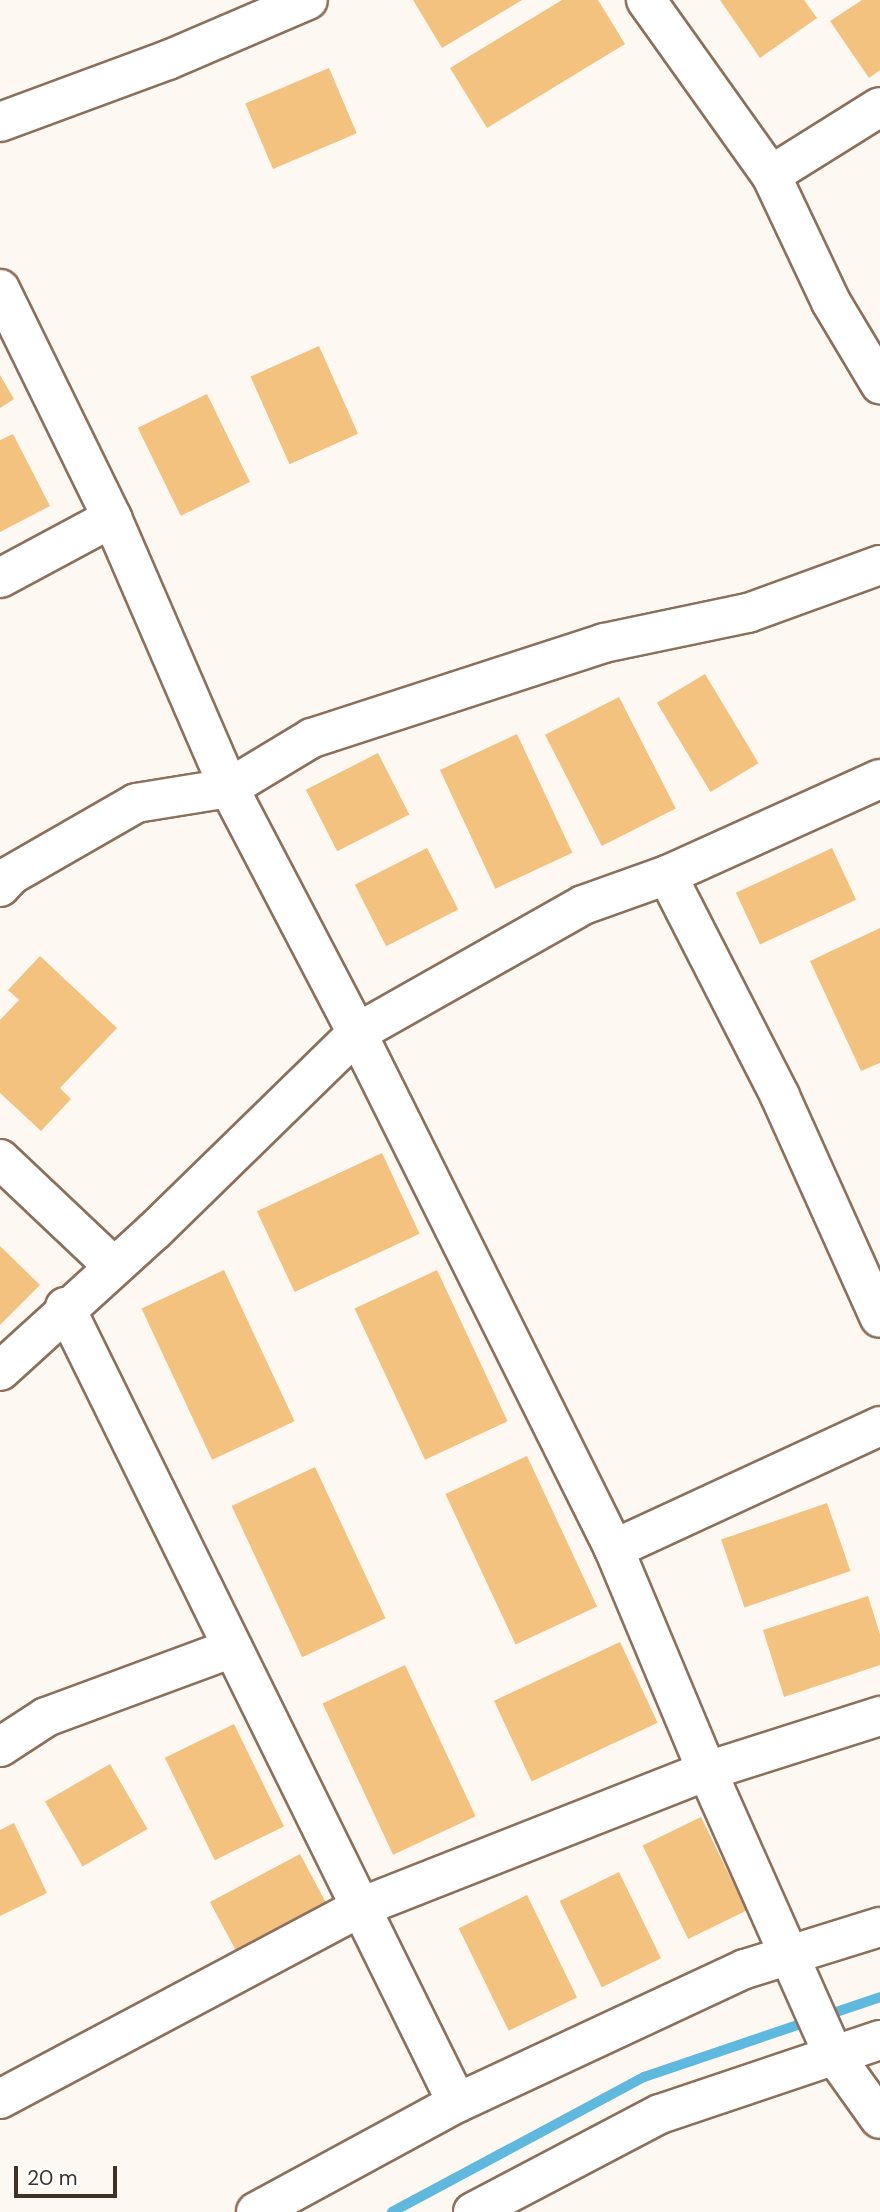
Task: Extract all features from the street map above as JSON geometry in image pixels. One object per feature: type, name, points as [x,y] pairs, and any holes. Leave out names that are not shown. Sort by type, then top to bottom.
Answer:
[{"type":"street","points":[[0,122],[168,60],[308,0]]},
{"type":"street","points":[[646,0],[771,175],[831,302],[880,384]]},
{"type":"street","points":[[771,175],[880,107]]},
{"type":"street","points":[[0,289],[111,518],[229,788],[357,1033],[614,1549],[707,1771],[832,2052],[880,2119]]},
{"type":"street","points":[[0,579],[111,518]]},
{"type":"street","points":[[0,887],[12,875],[136,803],[229,788],[312,738],[604,643],[748,613],[880,565]]},
{"type":"street","points":[[0,1371],[357,1033],[583,905],[667,875],[880,779]]},
{"type":"street","points":[[667,875],[780,1096],[880,1318]]},
{"type":"street","points":[[0,1159],[113,1266]]},
{"type":"street","points":[[65,1307],[457,2103]]},
{"type":"street","points":[[614,1549],[880,1426]]},
{"type":"street","points":[[0,1746],[46,1717],[233,1648]]},
{"type":"street","points":[[0,2099],[361,1907],[707,1771],[880,1716]]},
{"type":"street","points":[[256,2212],[457,2103],[745,1969],[880,1927]]},
{"type":"street","points":[[484,2210],[660,2114],[832,2052],[880,2040]]},
{"type":"building","points":[[413,0],[522,0],[442,48]]},
{"type":"building","points":[[562,0],[598,0],[625,44],[487,128],[450,68]]},
{"type":"building","points":[[720,0],[804,0],[817,18],[760,58]]},
{"type":"building","points":[[862,0],[880,0],[880,70],[869,78],[830,21]]},
{"type":"building","points":[[329,68],[357,133],[273,169],[245,104]]},
{"type":"building","points":[[319,346],[358,434],[290,464],[250,377]]},
{"type":"building","points":[[0,375],[14,399],[0,408]]},
{"type":"building","points":[[207,394],[250,482],[181,516],[138,428]]},
{"type":"building","points":[[13,434],[50,506],[0,532],[0,440]]},
{"type":"building","points":[[705,674],[759,763],[711,792],[657,703]]},
{"type":"building","points":[[619,697],[676,808],[602,846],[545,735]]},
{"type":"building","points":[[517,734],[572,853],[495,889],[440,770]]},
{"type":"building","points":[[378,753],[409,814],[337,851],[306,790]]},
{"type":"building","points":[[427,848],[458,909],[386,946],[355,885]]},
{"type":"building","points":[[832,848],[856,900],[760,944],[736,893]]},
{"type":"building","points":[[880,928],[880,1063],[861,1071],[810,961]]},
{"type":"building","points":[[40,956],[117,1028],[60,1088],[71,1099],[41,1131],[0,1093],[0,1020],[19,1000],[8,990]]},
{"type":"building","points":[[382,1153],[420,1234],[295,1292],[257,1211]]},
{"type":"building","points":[[0,1246],[40,1285],[0,1325]]},
{"type":"building","points":[[224,1270],[295,1421],[212,1460],[142,1308]]},
{"type":"building","points":[[437,1270],[508,1421],[425,1460],[355,1308]]},
{"type":"building","points":[[527,1456],[597,1606],[516,1644],[445,1494]]},
{"type":"building","points":[[315,1467],[386,1618],[302,1657],[232,1506]]},
{"type":"building","points":[[827,1503],[850,1571],[745,1608],[721,1539]]},
{"type":"building","points":[[868,1596],[880,1634],[880,1665],[784,1697],[763,1630]]},
{"type":"building","points":[[620,1642],[658,1723],[532,1781],[494,1701]]},
{"type":"building","points":[[405,1665],[476,1816],[393,1855],[323,1703]]},
{"type":"building","points":[[234,1724],[284,1826],[215,1860],[165,1758]]},
{"type":"building","points":[[110,1764],[148,1829],[83,1866],[45,1802]]},
{"type":"building","points":[[701,1817],[747,1910],[688,1939],[643,1845]]},
{"type":"building","points":[[14,1823],[47,1893],[0,1916],[0,1830]]},
{"type":"building","points":[[300,1854],[325,1902],[235,1950],[210,1902]]},
{"type":"building","points":[[619,1872],[661,1958],[602,1987],[560,1901]]},
{"type":"building","points":[[527,1895],[577,1997],[509,2031],[459,1928]]},
{"type":"waterway","points":[[392,2212],[644,2077],[880,1997]]}]
